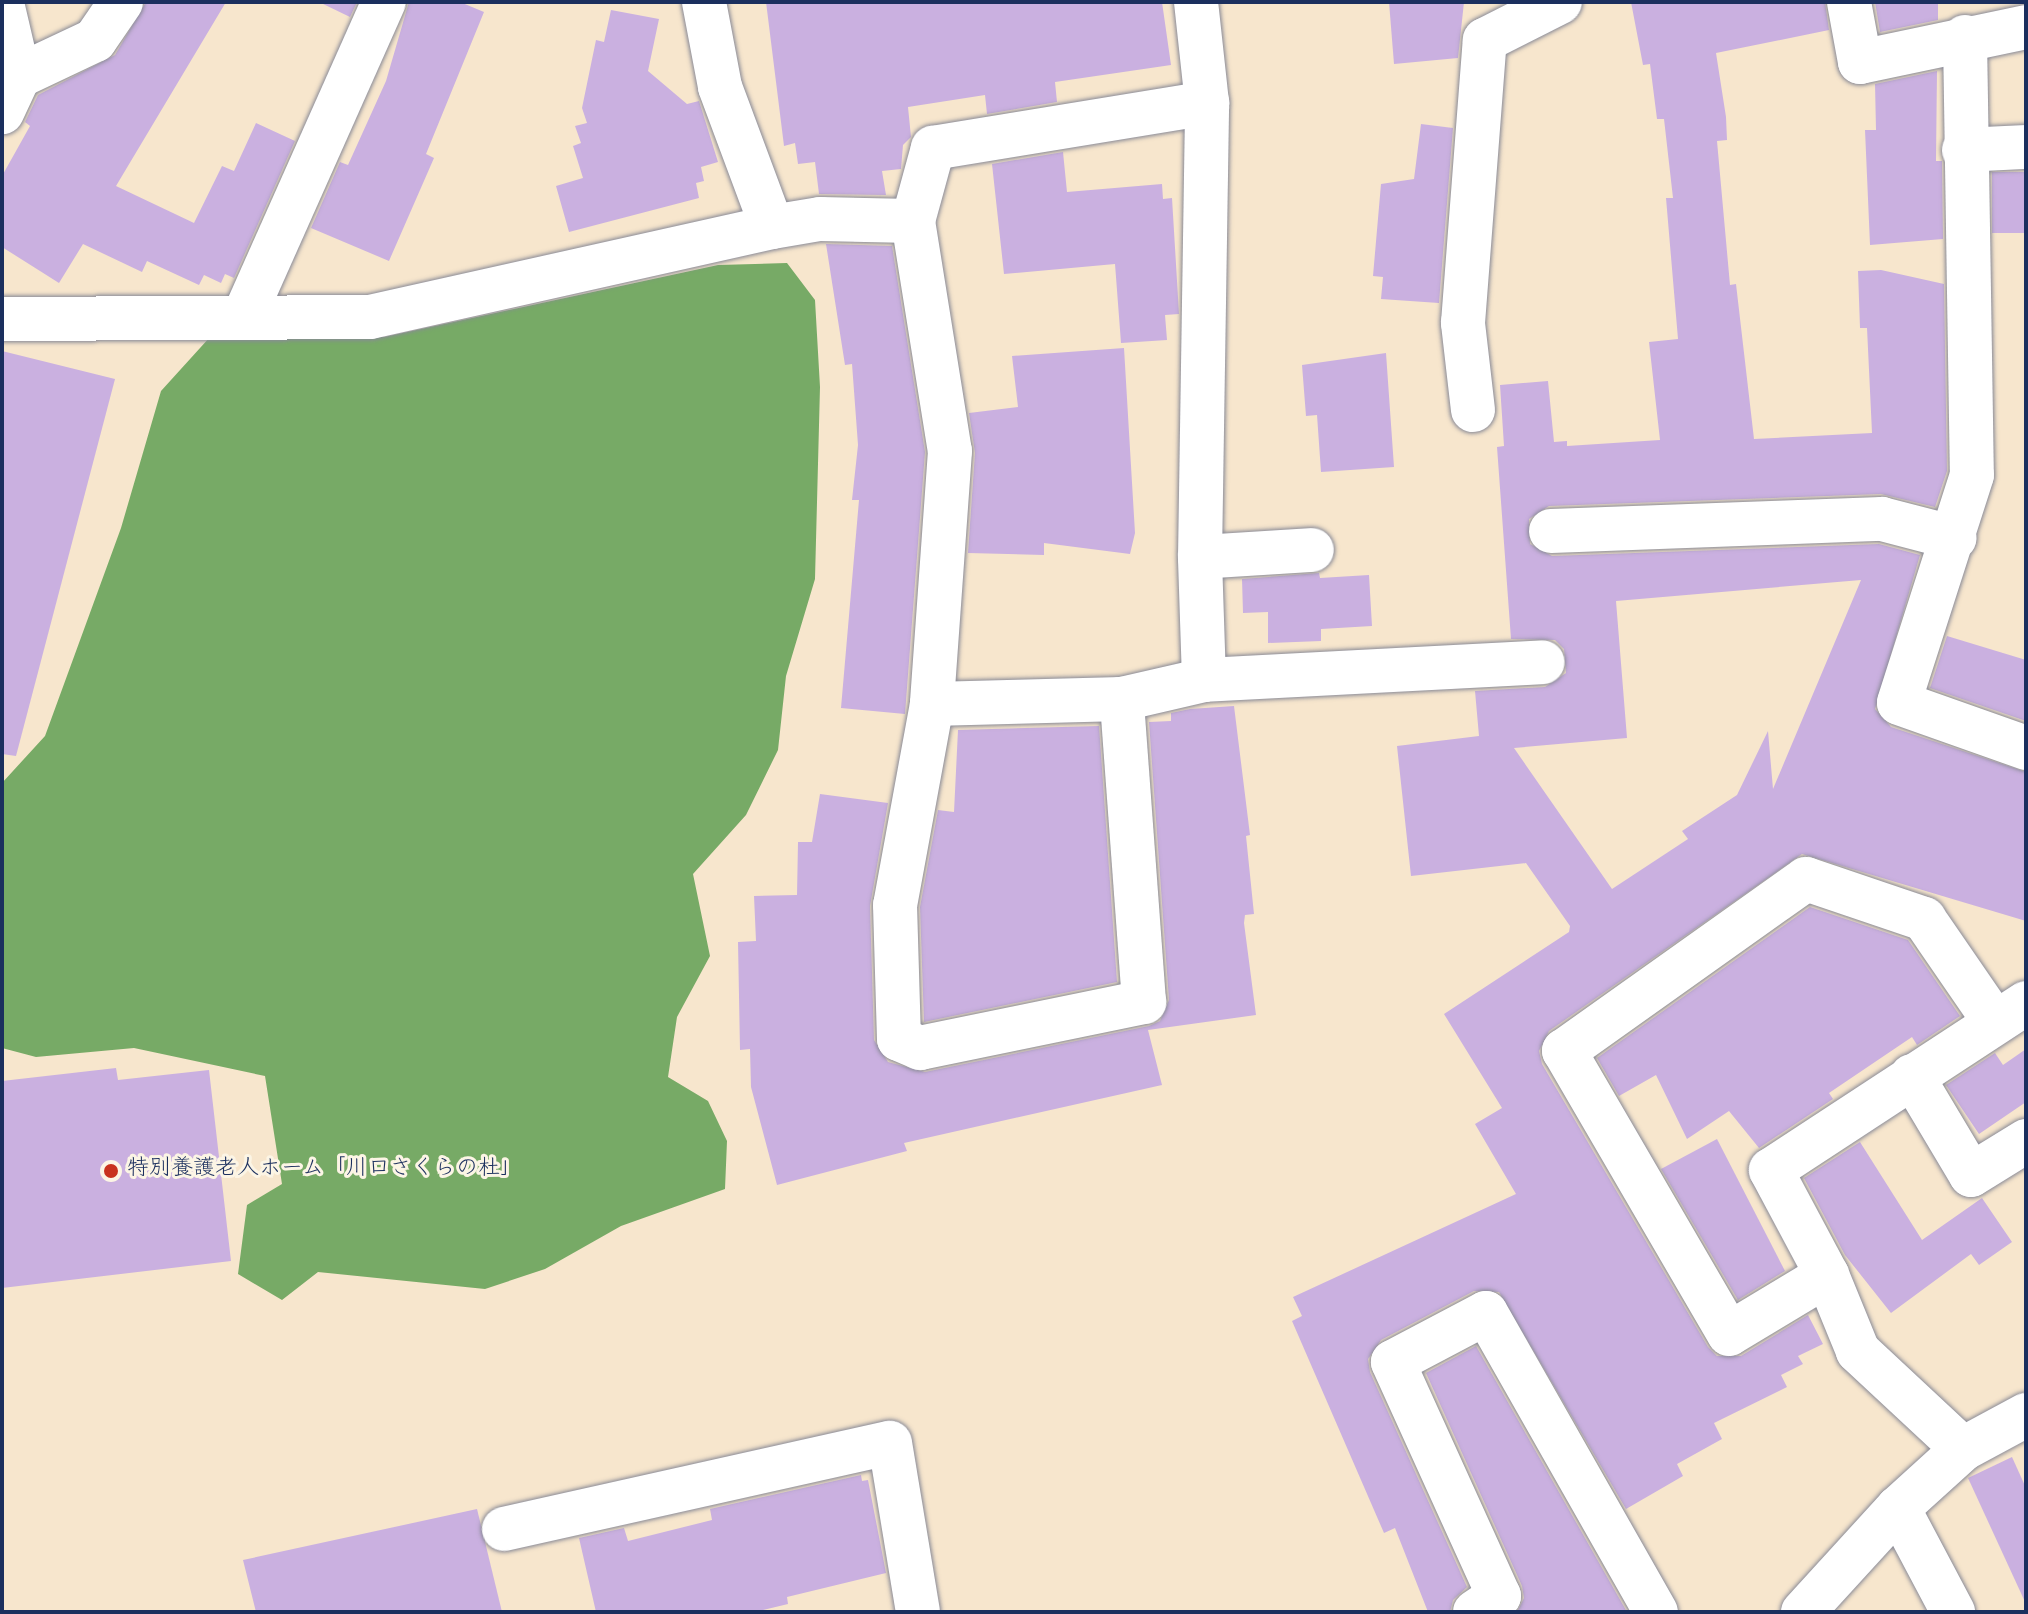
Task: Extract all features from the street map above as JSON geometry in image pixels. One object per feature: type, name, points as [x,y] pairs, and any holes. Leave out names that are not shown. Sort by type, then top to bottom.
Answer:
[{"type":"street","points":[[2,3],[10,94],[95,40],[121,2]]},
{"type":"street","points":[[244,316],[384,2]]},
{"type":"street","points":[[704,2],[720,87],[772,227]]},
{"type":"street","points":[[1196,2],[1207,103],[1200,557],[1204,680]]},
{"type":"street","points":[[1473,410],[1463,323],[1485,40],[1560,2]]},
{"type":"street","points":[[1849,2],[1860,62],[1965,37],[2026,27]]},
{"type":"street","points":[[1965,37],[1964,150],[1972,475],[1955,538],[1899,703],[2026,748]]},
{"type":"street","points":[[1122,699],[1144,1002],[920,1048],[899,1039],[895,905],[932,704],[950,451],[913,221],[933,148],[1207,103]]},
{"type":"street","points":[[1964,150],[2026,147]]},
{"type":"street","points":[[2,319],[370,317],[772,227],[820,219],[913,221]]},
{"type":"street","points":[[1551,531],[1882,519],[1955,538]]},
{"type":"street","points":[[1200,557],[1312,550]]},
{"type":"street","points":[[932,704],[1122,699],[1204,680],[1543,662]]},
{"type":"street","points":[[1827,1275],[1729,1334],[1564,1051],[1806,879],[1924,919],[2010,1012],[1771,1170],[1827,1275],[1858,1351],[1963,1449]]},
{"type":"street","points":[[1912,1076],[1971,1175],[2026,1141]]},
{"type":"street","points":[[1475,1612],[1499,1596],[1393,1362],[1486,1313],[1656,1612]]},
{"type":"street","points":[[1803,1612],[1898,1508],[1963,1449],[2026,1415]]},
{"type":"street","points":[[504,1529],[890,1443],[918,1612]]},
{"type":"street","points":[[1898,1508],[1953,1612]]},
{"type":"green space","points":[[787,263],[815,300],[820,387],[815,579],[786,676],[778,750],[746,815],[693,874],[710,956],[677,1017],[668,1077],[708,1101],[727,1141],[725,1189],[621,1226],[545,1269],[485,1289],[318,1272],[282,1300],[238,1274],[247,1205],[282,1184],[265,1076],[134,1048],[36,1057],[2,1048],[2,783],[45,736],[121,528],[161,391],[210,337],[384,337],[718,265]]},
{"type":"building","points":[[146,2],[226,2],[116,186],[194,223],[222,166],[234,171],[256,123],[295,141],[234,278],[225,274],[221,283],[204,275],[199,285],[147,261],[142,272],[83,244],[59,283],[2,247],[2,176],[30,126],[25,122],[38,95],[115,55]]},
{"type":"building","points":[[319,2],[357,2],[350,17]]},
{"type":"building","points":[[409,2],[460,2],[484,12],[426,154],[434,158],[389,261],[311,228],[340,162],[348,165],[386,81]]},
{"type":"building","points":[[766,2],[1162,2],[1171,65],[1055,82],[1057,102],[987,114],[985,95],[908,107],[911,137],[903,145],[901,169],[882,171],[886,195],[819,194],[815,162],[798,164],[795,143],[784,146]]},
{"type":"building","points":[[1389,2],[1464,2],[1458,58],[1394,64]]},
{"type":"building","points":[[1631,2],[1825,2],[1829,30],[1716,53],[1726,117],[1727,140],[1717,141],[1730,285],[1736,284],[1754,439],[1872,433],[1867,328],[1860,328],[1858,271],[1881,270],[1944,284],[1947,471],[1935,507],[1881,494],[1549,506],[1529,519],[1530,544],[1552,556],[1879,544],[1920,555],[1875,709],[1891,727],[2026,772],[2026,921],[1802,854],[1549,1031],[1539,1051],[1542,1064],[1708,1347],[1717,1356],[1741,1356],[1808,1315],[1823,1344],[1798,1356],[1803,1364],[1781,1375],[1787,1387],[1714,1423],[1722,1439],[1677,1464],[1683,1476],[1626,1509],[1499,1292],[1474,1291],[1381,1340],[1368,1359],[1370,1372],[1467,1587],[1453,1600],[1450,1612],[1428,1612],[1395,1528],[1384,1533],[1292,1321],[1302,1316],[1293,1297],[1516,1194],[1475,1124],[1502,1108],[1444,1014],[1569,932],[1570,926],[1526,863],[1411,876],[1397,746],[1479,736],[1475,691],[1545,687],[1566,673],[1564,649],[1555,640],[1511,639],[1497,447],[1504,446],[1500,385],[1548,381],[1554,442],[1567,441],[1567,446],[1660,440],[1649,342],[1678,339],[1666,198],[1673,198],[1664,119],[1657,119],[1650,64],[1643,65]],"holes":[[[1861,580],[1773,789],[1768,731],[1737,795],[1682,831],[1688,839],[1612,889],[1514,748],[1627,738],[1616,601]]]},
{"type":"building","points":[[1875,2],[1938,2],[1938,20],[1880,32]]},
{"type":"building","points":[[611,10],[659,19],[648,71],[687,104],[699,101],[718,162],[701,167],[704,181],[696,183],[699,198],[569,232],[556,186],[583,178],[573,146],[581,143],[575,126],[587,123],[582,108],[596,40],[604,42]]},
{"type":"building","points":[[1937,71],[1936,161],[1942,161],[1943,239],[1870,245],[1865,130],[1876,130],[1875,84]]},
{"type":"building","points":[[1421,124],[1453,128],[1439,303],[1381,299],[1383,277],[1373,276],[1381,184],[1414,179]]},
{"type":"building","points":[[1063,152],[1067,192],[1162,184],[1163,199],[1172,198],[1179,314],[1165,315],[1167,340],[1121,343],[1115,264],[1004,274],[992,164]]},
{"type":"building","points":[[1992,172],[2026,172],[2026,233],[1992,233]]},
{"type":"building","points":[[826,244],[892,246],[925,452],[905,714],[841,708],[859,500],[852,500],[858,445],[852,364],[845,365]]},
{"type":"building","points":[[1124,348],[1135,533],[1130,554],[1044,543],[1044,555],[968,553],[975,453],[969,413],[1018,407],[1012,356]]},
{"type":"building","points":[[2,351],[115,379],[16,756],[2,754]]},
{"type":"building","points":[[1386,353],[1394,467],[1321,472],[1317,415],[1306,416],[1302,365]]},
{"type":"building","points":[[1319,573],[1320,578],[1369,575],[1372,626],[1321,629],[1321,641],[1268,643],[1268,612],[1243,613],[1242,579]]},
{"type":"building","points":[[1947,636],[2026,660],[2026,721],[1930,688]]},
{"type":"building","points":[[1234,706],[1250,835],[1246,836],[1254,914],[1245,915],[1244,923],[1256,1015],[1148,1030],[1162,1085],[904,1143],[907,1151],[777,1185],[751,1087],[750,1049],[740,1050],[738,942],[756,941],[754,896],[797,895],[798,842],[812,842],[820,794],[888,803],[870,906],[874,1040],[888,1062],[925,1072],[1149,1026],[1160,1021],[1169,1000],[1149,722],[1171,721],[1171,713],[1190,709]]},
{"type":"building","points":[[1099,726],[1117,982],[924,1022],[920,907],[938,810],[954,812],[958,730]]},
{"type":"building","points":[[1810,907],[1908,940],[1960,1016],[1917,1045],[1912,1037],[1829,1093],[1833,1099],[1759,1148],[1729,1111],[1687,1139],[1656,1075],[1619,1096],[1597,1058]]},
{"type":"building","points":[[2026,1049],[2026,1102],[1979,1134],[1946,1085],[1995,1053],[2003,1065]]},
{"type":"building","name":"特別養護老人ホーム「川口さくらの杜」","points":[[116,1068],[118,1080],[209,1070],[231,1261],[2,1288],[2,1081]]},
{"type":"building","points":[[1717,1139],[1785,1271],[1738,1300],[1661,1169]]},
{"type":"building","points":[[1860,1142],[1922,1240],[1982,1198],[2012,1242],[1979,1265],[1971,1254],[1891,1313],[1845,1255],[1804,1178]]},
{"type":"building","points":[[1476,1346],[1627,1612],[1517,1612],[1524,1598],[1522,1586],[1426,1373]]},
{"type":"building","points":[[2012,1457],[2026,1488],[2026,1604],[1968,1478]]},
{"type":"building","points":[[861,1475],[862,1481],[868,1480],[886,1573],[787,1597],[788,1604],[755,1612],[596,1612],[579,1538],[624,1528],[628,1541],[712,1520],[710,1509]]},
{"type":"building","points":[[477,1509],[502,1612],[256,1612],[243,1560]]},
{"type":"place","name":"特別養護老人ホーム「川口さくらの杜」","points":[[111,1171]]}]
